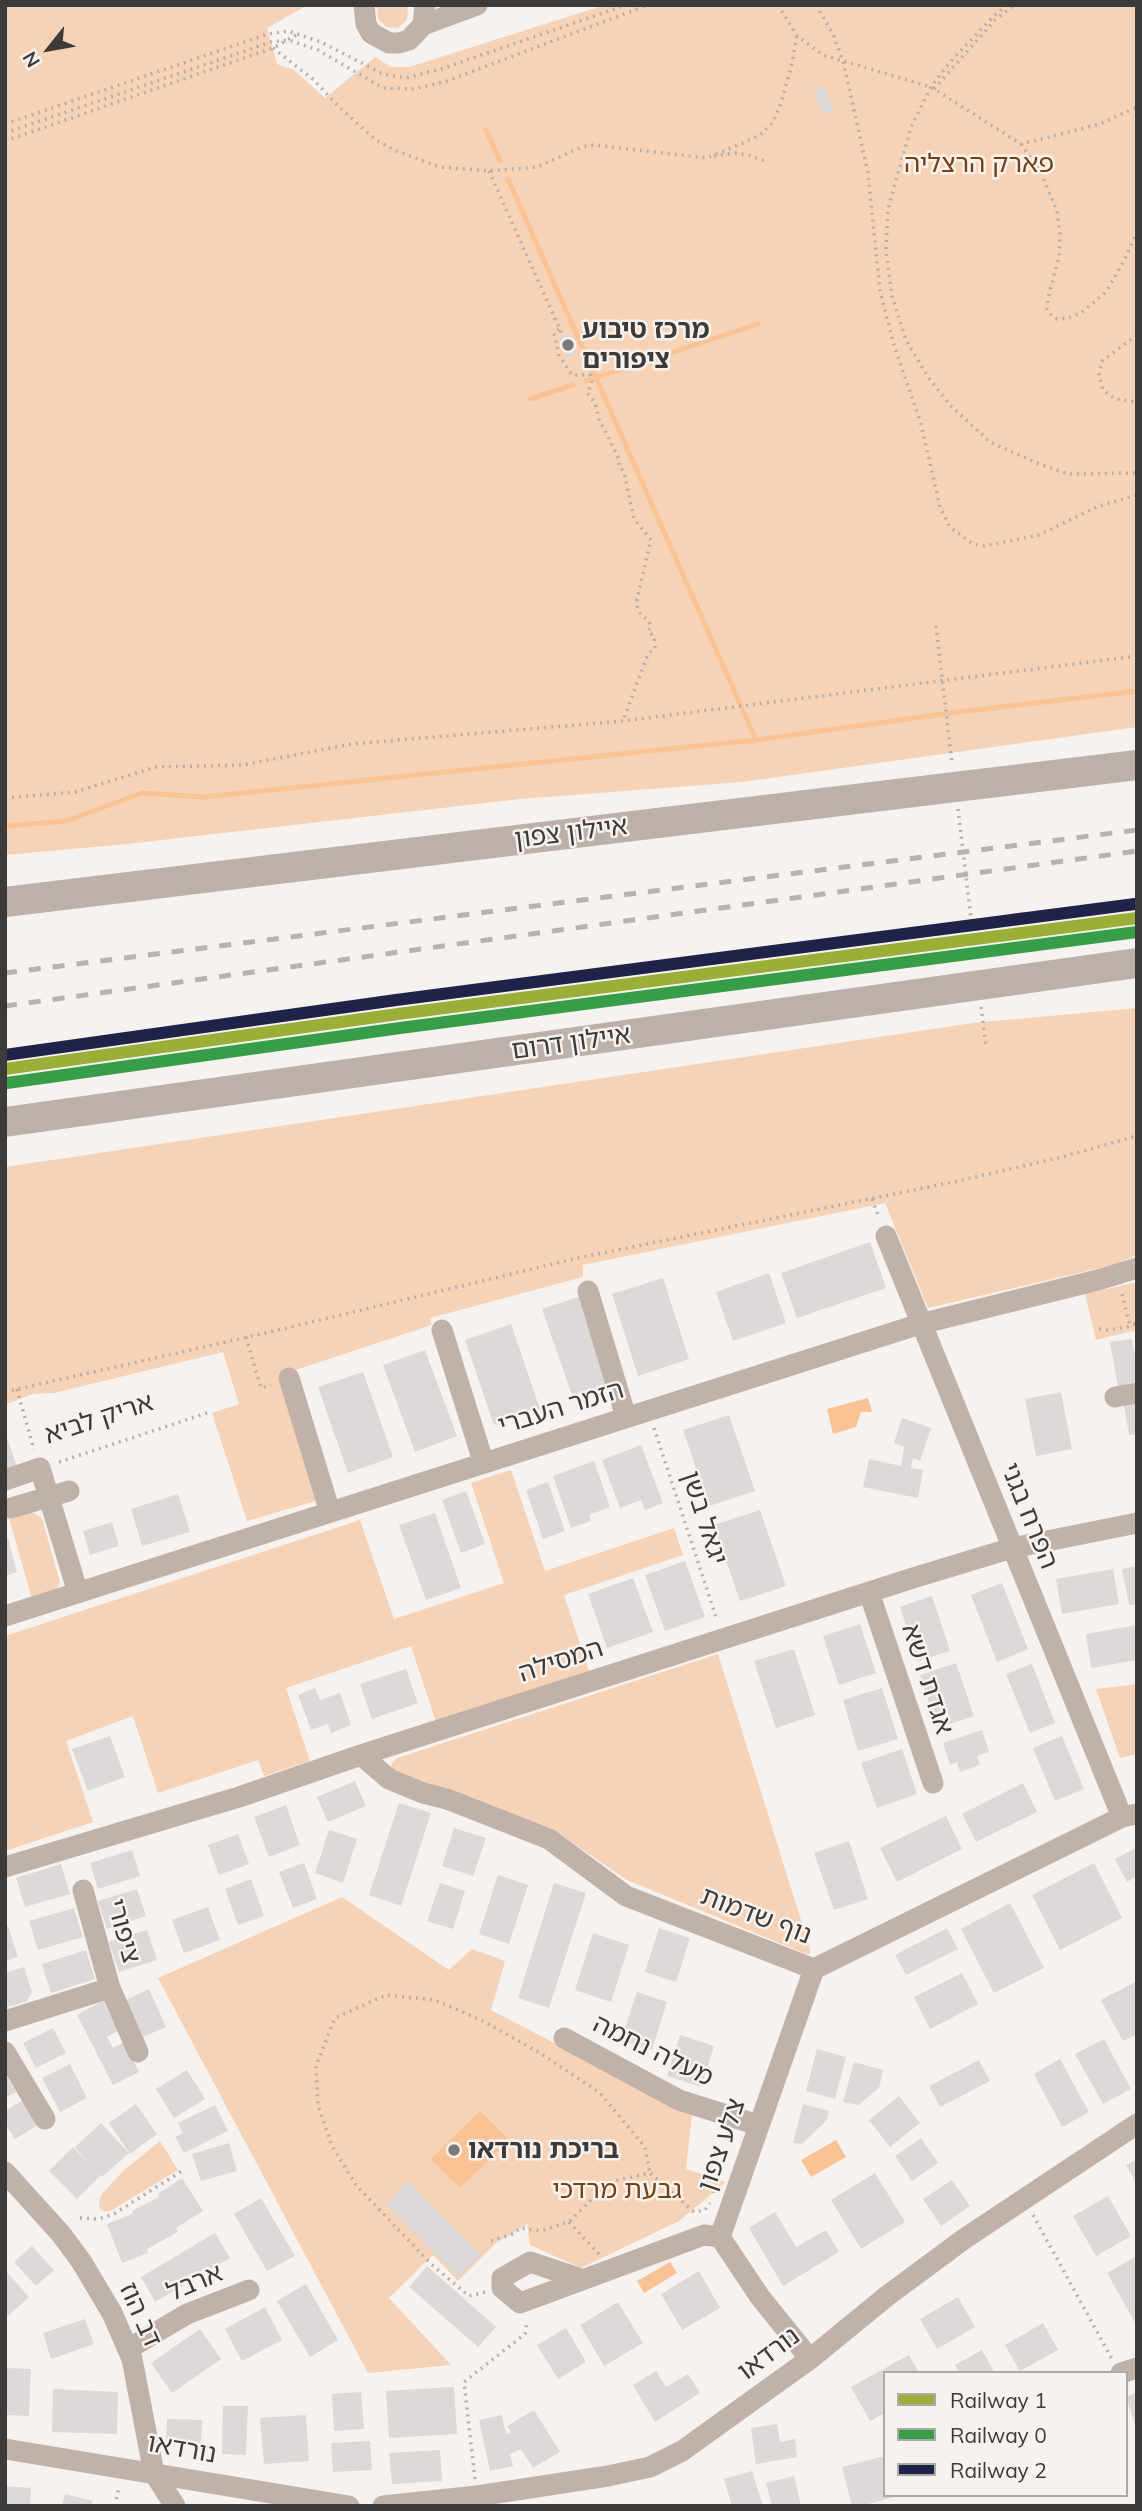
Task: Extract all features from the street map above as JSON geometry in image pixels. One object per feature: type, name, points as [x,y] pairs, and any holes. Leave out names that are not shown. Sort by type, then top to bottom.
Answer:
[{"type":"highway","name":"איילון צפון","points":[[5,902],[1137,765]]},
{"type":"highway","name":"איילון דרום","points":[[5,1122],[1137,964]]},
{"type":"street","points":[[363,8],[371,33],[389,43],[409,40],[424,15],[477,5]]},
{"type":"street","name":"הפרח בגני","points":[[886,1236],[1012,1548],[1129,1815]]},
{"type":"street","name":"הזמר העברי","points":[[5,1616],[483,1461],[920,1324],[1127,1272]]},
{"type":"street","points":[[588,1291],[626,1417]]},
{"type":"street","points":[[442,1330],[483,1461]]},
{"type":"street","points":[[289,1378],[330,1511]]},
{"type":"street","points":[[1115,1397],[1137,1393]]},
{"type":"street","points":[[40,1468],[59,1494],[78,1593]]},
{"type":"street","name":"אריק לביא","points":[[5,1480],[40,1468]]},
{"type":"street","points":[[11,1508],[59,1494]]},
{"type":"street","name":"המסילה","points":[[5,1867],[239,1797],[361,1755],[1012,1548],[1137,1523]]},
{"type":"street","name":"אגדת דשא","points":[[869,1592],[933,1783]]},
{"type":"street","name":"נוף שדמות","points":[[361,1755],[389,1779],[423,1793],[447,1798],[549,1839],[626,1896],[814,1969],[1129,1815]]},
{"type":"street","name":"ציפורי","points":[[83,1890],[110,1988],[138,2052]]},
{"type":"street","name":"צלע צפון","points":[[720,2237],[814,1969]]},
{"type":"street","name":"ציפורי","points":[[5,2021],[110,1988]]},
{"type":"street","name":"מעלה נחמה","points":[[564,2038],[679,2100],[758,2125]]},
{"type":"street","points":[[5,2052],[46,2119]]},
{"type":"street","name":"נורדאו","points":[[383,2506],[477,2496],[608,2476],[650,2467],[682,2451],[810,2359],[887,2296],[964,2239],[1137,2124]]},
{"type":"street","name":"דב הוז","points":[[5,2172],[61,2234],[81,2261],[112,2313],[128,2349],[139,2391],[154,2473],[175,2506]]},
{"type":"street","points":[[581,2279],[530,2262],[502,2278],[502,2288],[520,2303],[705,2235],[720,2237],[760,2297],[810,2359]]},
{"type":"street","name":"ארבל","points":[[128,2349],[187,2314],[249,2290]]},
{"type":"street","points":[[1117,2367],[1137,2368]]},
{"type":"street","name":"נורדאו","points":[[5,2449],[349,2506]]},
{"type":"path","points":[[5,124],[268,34],[288,31],[298,34],[321,42],[383,74],[406,78],[441,69],[625,5]]},
{"type":"path","points":[[5,133],[271,42],[289,40],[318,50],[383,88],[414,89],[447,81],[648,5]]},
{"type":"path","points":[[778,5],[797,36],[823,55],[933,88],[1021,144],[1041,173],[1057,211],[1059,257],[1047,309],[1052,316],[1057,319],[1068,318],[1081,313],[1106,292],[1121,268],[1137,231]]},
{"type":"path","points":[[816,5],[833,34],[843,61],[868,173],[880,290],[894,345],[921,424],[940,507],[950,527],[973,544],[984,546],[1039,535],[1099,506],[1137,495]]},
{"type":"path","points":[[1007,5],[950,62],[911,127],[888,209],[886,250],[892,296],[906,340],[928,377],[950,405],[990,442],[1068,474],[1137,473]]},
{"type":"path","points":[[933,88],[995,20],[1014,5]]},
{"type":"path","points":[[5,141],[273,48],[298,34]]},
{"type":"path","points":[[707,158],[761,135],[773,121],[791,68],[797,36]]},
{"type":"path","points":[[273,48],[314,80],[376,140],[394,150],[440,167],[489,172],[537,167],[582,147],[593,145],[707,158],[735,153],[766,162]]},
{"type":"path","points":[[1021,144],[1100,124],[1137,107]]},
{"type":"path","points":[[489,172],[560,331],[554,333],[554,340],[566,367],[572,375],[590,374],[592,383],[587,393],[595,403],[599,419],[624,472],[634,519],[651,540],[636,603],[641,615],[651,626],[648,632],[654,636],[655,648],[648,654],[622,722]]},
{"type":"path","points":[[1137,335],[1102,362],[1099,375],[1103,390],[1115,399],[1137,402]]},
{"type":"path","points":[[936,626],[954,775]]},
{"type":"path","points":[[5,798],[75,792],[156,767],[243,765],[351,744],[622,722],[1137,656]]},
{"type":"path","points":[[957,803],[976,965]]},
{"type":"path","points":[[981,1006],[986,1047]]},
{"type":"path","points":[[5,1392],[578,1258],[958,1181],[1137,1136]]},
{"type":"path","points":[[1127,1272],[1130,1326]]},
{"type":"path","points":[[1099,1329],[1107,1330],[1137,1323]]},
{"type":"path","points":[[246,1337],[261,1388],[289,1378]]},
{"type":"path","points":[[17,1389],[40,1468]]},
{"type":"path","name":"יגאל בשן","points":[[648,1410],[723,1639]]},
{"type":"path","name":"אריק לביא","points":[[40,1468],[210,1412]]},
{"type":"path","points":[[502,2288],[469,2296],[431,2264],[356,2185],[343,2164],[332,2146],[318,2106],[316,2066],[335,2018],[386,1995],[435,2000],[483,2021],[540,2053],[600,2093],[645,2147],[650,2173],[694,2212],[705,2210],[713,2198],[716,2161]]},
{"type":"path","points":[[80,2218],[98,2219],[114,2214],[185,2169]]},
{"type":"path","points":[[491,2241],[513,2234],[520,2228],[540,2231],[569,2222],[609,2182],[650,2173]]},
{"type":"path","points":[[1024,2199],[1117,2367]]},
{"type":"path","points":[[569,2222],[612,2268]]},
{"type":"path","points":[[477,2496],[464,2382],[525,2334],[531,2298]]},
{"type":"green space","name":"פארק הרצליה","points":[[5,5],[308,5],[267,28],[277,64],[294,70],[325,98],[375,57],[391,67],[409,67],[605,5],[1137,5],[1137,727],[742,782],[521,799],[127,844],[5,855]]},
{"type":"green space","points":[[377,5],[408,5],[407,20],[398,28],[386,27],[378,19]]},
{"type":"green space","points":[[1137,1008],[1137,1255],[1113,1265],[928,1308],[885,1203],[583,1265],[583,1277],[430,1318],[432,1325],[280,1375],[319,1500],[247,1521],[212,1413],[239,1404],[223,1352],[54,1393],[32,1394],[5,1405],[5,1167],[973,1023]]},
{"type":"green space","points":[[1137,1282],[1137,1330],[1096,1340],[1085,1294]]},
{"type":"green space","points":[[511,1470],[545,1571],[674,1528],[683,1555],[564,1595],[589,1671],[436,1722],[411,1646],[286,1688],[310,1761],[264,1776],[258,1760],[158,1793],[133,1716],[66,1741],[93,1822],[5,1851],[5,1636],[360,1520],[394,1619],[504,1583],[471,1483]]},
{"type":"green space","points":[[30,1511],[42,1518],[60,1582],[56,1592],[32,1599],[9,1518]]},
{"type":"green space","points":[[718,1654],[810,1954],[627,1880],[554,1830],[444,1787],[422,1786],[392,1771],[391,1764],[397,1758]]},
{"type":"green space","points":[[1137,1684],[1137,1754],[1120,1758],[1096,1689]]},
{"type":"green space","name":"גבעת מרדכי","points":[[342,1897],[449,1970],[472,1949],[505,1961],[491,2010],[692,2115],[686,2169],[726,2182],[679,2221],[581,2268],[530,2245],[527,2222],[496,2243],[458,2281],[433,2255],[389,2298],[451,2365],[368,2373],[158,1978]]},
{"type":"green space","points":[[160,2141],[178,2170],[112,2210],[105,2212],[100,2209],[101,2195],[124,2170]]},
{"type":"shaded area","points":[[868,1398],[872,1412],[861,1412],[856,1427],[833,1434],[827,1409]]},
{"type":"shaded area","points":[[480,2111],[509,2140],[460,2188],[431,2159]]},
{"type":"shaded area","points":[[836,2140],[846,2157],[811,2177],[801,2160]]},
{"type":"shaded area","points":[[670,2262],[677,2273],[644,2293],[637,2281]]},
{"type":"building","points":[[824,86],[834,110],[823,114],[813,90]]},
{"type":"building","name":"מרכז טיבוע ציפורים","points":[[568,333],[577,353],[567,358],[558,337]]},
{"type":"building","points":[[870,1242],[886,1288],[797,1318],[781,1273]]},
{"type":"building","points":[[769,1273],[786,1323],[733,1341],[716,1292]]},
{"type":"building","points":[[663,1278],[689,1359],[638,1376],[612,1294]]},
{"type":"building","points":[[584,1295],[614,1384],[573,1398],[542,1309]]},
{"type":"building","points":[[511,1324],[540,1409],[494,1425],[465,1340]]},
{"type":"building","points":[[1132,1339],[1137,1382],[1118,1386],[1110,1342]]},
{"type":"building","points":[[425,1350],[457,1436],[415,1452],[383,1365]]},
{"type":"building","points":[[363,1372],[393,1457],[348,1473],[318,1387]]},
{"type":"building","points":[[1061,1392],[1072,1449],[1036,1456],[1025,1399]]},
{"type":"building","points":[[1137,1403],[1137,1434],[1129,1435],[1124,1405]]},
{"type":"building","points":[[729,1415],[755,1491],[709,1506],[683,1430]]},
{"type":"building","points":[[902,1418],[931,1428],[920,1461],[913,1458],[911,1468],[923,1470],[918,1498],[863,1487],[869,1459],[901,1466],[904,1447],[894,1443]]},
{"type":"building","points":[[5,1432],[18,1470],[5,1474]]},
{"type":"building","points":[[641,1445],[663,1503],[645,1510],[641,1500],[620,1508],[602,1460]]},
{"type":"building","points":[[594,1461],[610,1507],[589,1515],[591,1521],[571,1528],[553,1476]]},
{"type":"building","points":[[548,1482],[565,1531],[543,1539],[526,1490]]},
{"type":"building","points":[[466,1491],[485,1544],[461,1553],[442,1500]]},
{"type":"building","points":[[178,1494],[190,1532],[142,1546],[131,1509]]},
{"type":"building","points":[[760,1510],[786,1586],[740,1601],[714,1525]]},
{"type":"building","points":[[435,1513],[461,1588],[426,1600],[399,1525]]},
{"type":"building","points":[[112,1522],[119,1546],[90,1555],[83,1531]]},
{"type":"building","points":[[8,1538],[17,1572],[5,1576],[5,1539]]},
{"type":"building","points":[[685,1561],[705,1617],[665,1631],[645,1575]]},
{"type":"building","points":[[1137,1566],[1137,1604],[1129,1605],[1122,1569]]},
{"type":"building","points":[[1113,1569],[1119,1604],[1062,1614],[1056,1579]]},
{"type":"building","points":[[633,1578],[653,1632],[607,1648],[588,1594]]},
{"type":"building","points":[[1002,1583],[1028,1649],[997,1662],[971,1595]]},
{"type":"building","points":[[932,1596],[950,1651],[918,1661],[900,1607]]},
{"type":"building","points":[[860,1624],[876,1673],[839,1685],[823,1636]]},
{"type":"building","points":[[1137,1625],[1137,1660],[1091,1668],[1086,1634]]},
{"type":"building","points":[[794,1649],[815,1715],[776,1728],[754,1661]]},
{"type":"building","points":[[956,1663],[974,1716],[937,1728],[920,1675]]},
{"type":"building","points":[[1032,1664],[1055,1723],[1030,1733],[1006,1674]]},
{"type":"building","points":[[406,1669],[418,1703],[372,1719],[360,1684]]},
{"type":"building","points":[[315,1688],[320,1700],[340,1693],[351,1725],[331,1733],[328,1724],[311,1730],[298,1695]]},
{"type":"building","points":[[882,1688],[898,1739],[858,1751],[843,1700]]},
{"type":"building","points":[[982,1730],[989,1752],[977,1756],[980,1765],[960,1772],[957,1762],[950,1765],[943,1743]]},
{"type":"building","points":[[110,1736],[125,1777],[88,1791],[72,1749]]},
{"type":"building","points":[[1062,1736],[1084,1789],[1055,1801],[1033,1748]]},
{"type":"building","points":[[902,1749],[917,1794],[877,1808],[861,1763]]},
{"type":"building","points":[[355,1781],[366,1806],[328,1822],[317,1797]]},
{"type":"building","points":[[1023,1783],[1037,1812],[976,1842],[962,1814]]},
{"type":"building","points":[[399,1803],[431,1813],[401,1906],[369,1895]]},
{"type":"building","points":[[286,1805],[300,1845],[269,1857],[254,1817]]},
{"type":"building","points":[[946,1816],[962,1849],[897,1882],[880,1848]]},
{"type":"building","points":[[454,1828],[486,1838],[473,1876],[442,1866]]},
{"type":"building","points":[[329,1830],[357,1839],[343,1883],[315,1873]]},
{"type":"building","points":[[238,1834],[249,1864],[219,1875],[208,1845]]},
{"type":"building","points":[[849,1841],[868,1899],[834,1910],[814,1853]]},
{"type":"building","points":[[1134,1849],[1137,1854],[1137,1876],[1127,1882],[1115,1859]]},
{"type":"building","points":[[132,1850],[140,1876],[98,1889],[90,1863]]},
{"type":"building","points":[[304,1863],[317,1899],[293,1908],[279,1872]]},
{"type":"building","points":[[1094,1863],[1122,1918],[1060,1950],[1032,1895]]},
{"type":"building","points":[[61,1864],[70,1894],[25,1907],[16,1878]]},
{"type":"building","points":[[498,1875],[528,1885],[509,1944],[479,1934]]},
{"type":"building","points":[[251,1879],[264,1916],[238,1925],[225,1889]]},
{"type":"building","points":[[440,1883],[465,1891],[453,1929],[427,1921]]},
{"type":"building","points":[[554,1883],[586,1893],[549,2008],[518,1998]]},
{"type":"building","points":[[137,1889],[146,1916],[107,1929],[98,1901]]},
{"type":"building","points":[[1010,1903],[1044,1968],[994,1993],[961,1929]]},
{"type":"building","points":[[208,1907],[220,1940],[184,1953],[172,1920]]},
{"type":"building","points":[[74,1908],[83,1937],[38,1950],[29,1921]]},
{"type":"building","points":[[8,1926],[18,1957],[5,1961],[5,1927]]},
{"type":"building","points":[[659,1928],[690,1938],[676,1982],[645,1972]]},
{"type":"building","points":[[947,1928],[958,1949],[906,1975],[895,1955]]},
{"type":"building","points":[[147,1930],[157,1960],[119,1972],[109,1942]]},
{"type":"building","points":[[593,1933],[629,1945],[611,2002],[575,1990]]},
{"type":"building","points":[[86,1950],[95,1979],[51,1993],[42,1964]]},
{"type":"building","points":[[24,1967],[32,1992],[27,2001],[5,2008],[5,1973]]},
{"type":"building","points":[[962,1973],[978,2004],[930,2029],[914,1997]]},
{"type":"building","points":[[1137,1981],[1137,2034],[1123,2041],[1101,2000]]},
{"type":"building","points":[[149,1989],[166,2027],[143,2037],[126,2000]]},
{"type":"building","points":[[637,1992],[667,2002],[652,2050],[621,2040]]},
{"type":"building","points":[[103,2001],[118,2031],[107,2037],[113,2048],[124,2042],[139,2072],[113,2085],[77,2015]]},
{"type":"building","points":[[53,2028],[66,2053],[36,2068],[23,2043]]},
{"type":"building","points":[[680,2035],[714,2046],[701,2087],[667,2076]]},
{"type":"building","points":[[1104,2039],[1131,2089],[1103,2104],[1075,2054]]},
{"type":"building","points":[[817,2049],[846,2057],[835,2099],[806,2091]]},
{"type":"building","points":[[1060,2059],[1089,2112],[1062,2127],[1034,2074]]},
{"type":"building","points":[[979,2060],[990,2081],[940,2107],[929,2086]]},
{"type":"building","points":[[854,2062],[883,2070],[879,2088],[858,2105],[843,2102]]},
{"type":"building","points":[[70,2064],[87,2098],[60,2112],[42,2078]]},
{"type":"building","points":[[187,2070],[205,2099],[174,2118],[156,2089]]},
{"type":"building","points":[[5,2074],[16,2092],[5,2098]]},
{"type":"building","points":[[899,2096],[920,2123],[890,2147],[869,2120]]},
{"type":"building","points":[[23,2100],[38,2125],[15,2139],[5,2123],[5,2111]]},
{"type":"building","points":[[136,2104],[157,2134],[130,2154],[109,2123]]},
{"type":"building","points":[[803,2104],[829,2111],[826,2121],[802,2144],[793,2143]]},
{"type":"building","points":[[215,2105],[228,2131],[184,2153],[175,2137],[183,2133],[178,2123]]},
{"type":"building","points":[[101,2123],[129,2153],[77,2199],[49,2171],[73,2147],[89,2163],[75,2147]]},
{"type":"building","points":[[921,2138],[938,2163],[912,2181],[895,2156]]},
{"type":"building","points":[[229,2143],[237,2171],[201,2181],[192,2154]]},
{"type":"building","points":[[1137,2159],[1137,2184],[1126,2165]]},
{"type":"building","points":[[875,2173],[905,2222],[861,2249],[831,2200]]},
{"type":"building","points":[[182,2178],[203,2211],[176,2228],[178,2232],[147,2249],[148,2253],[122,2263],[107,2224],[133,2214],[132,2211],[159,2197],[158,2194]]},
{"type":"building","points":[[952,2180],[970,2206],[941,2226],[923,2199]]},
{"type":"building","points":[[408,2181],[481,2255],[458,2277],[386,2204]]},
{"type":"building","points":[[1108,2196],[1131,2236],[1096,2256],[1073,2216]]},
{"type":"building","points":[[261,2198],[295,2256],[267,2271],[234,2214]]},
{"type":"building","points":[[775,2212],[796,2247],[826,2230],[839,2252],[783,2286],[749,2228]]},
{"type":"building","points":[[215,2233],[230,2258],[155,2302],[141,2277]]},
{"type":"building","points":[[32,2246],[54,2270],[36,2286],[14,2262]]},
{"type":"building","points":[[1137,2256],[1137,2326],[1107,2273]]},
{"type":"building","points":[[427,2266],[496,2327],[478,2347],[409,2287]]},
{"type":"building","points":[[5,2270],[29,2297],[8,2316],[5,2313]]},
{"type":"building","points":[[699,2271],[720,2308],[682,2330],[661,2294]]},
{"type":"building","points":[[306,2284],[338,2340],[310,2357],[277,2301]]},
{"type":"building","points":[[958,2297],[975,2327],[937,2349],[920,2319]]},
{"type":"building","points":[[618,2302],[643,2343],[604,2366],[580,2325]]},
{"type":"building","points":[[265,2307],[282,2340],[242,2361],[225,2329]]},
{"type":"building","points":[[85,2319],[94,2344],[51,2359],[43,2333]]},
{"type":"building","points":[[1043,2323],[1058,2350],[1020,2371],[1005,2345]]},
{"type":"building","points":[[566,2328],[586,2362],[558,2379],[537,2345]]},
{"type":"building","points":[[200,2329],[221,2359],[172,2393],[151,2363]]},
{"type":"building","points":[[982,2350],[994,2371],[958,2371],[955,2365]]},
{"type":"building","points":[[909,2355],[918,2371],[883,2371],[883,2414],[870,2421],[851,2387]]},
{"type":"building","points":[[5,2368],[31,2369],[29,2416],[5,2415]]},
{"type":"building","points":[[656,2371],[666,2387],[688,2374],[700,2393],[655,2422],[633,2385]]},
{"type":"building","points":[[454,2387],[457,2434],[389,2438],[386,2391]]},
{"type":"building","points":[[53,2389],[118,2392],[117,2434],[52,2432]]},
{"type":"building","points":[[361,2392],[364,2429],[334,2431],[332,2394]]},
{"type":"building","points":[[1137,2393],[1137,2428],[1128,2402],[1128,2395]]},
{"type":"building","points":[[223,2406],[248,2406],[246,2455],[222,2454]]},
{"type":"building","points":[[534,2410],[560,2452],[533,2468],[521,2449],[510,2454],[513,2466],[490,2471],[479,2420],[502,2415],[506,2434],[511,2432],[507,2426]]},
{"type":"building","points":[[306,2415],[309,2461],[264,2464],[260,2418]]},
{"type":"building","points":[[167,2419],[202,2420],[201,2445],[166,2444]]},
{"type":"building","points":[[777,2424],[780,2442],[795,2439],[797,2457],[756,2464],[751,2428]]},
{"type":"building","points":[[370,2441],[372,2470],[333,2472],[331,2443]]},
{"type":"building","points":[[440,2450],[442,2481],[392,2484],[389,2453]]},
{"type":"building","points":[[883,2457],[883,2497],[894,2497],[852,2506],[842,2467]]},
{"type":"building","points":[[752,2471],[763,2506],[732,2506],[724,2479]]},
{"type":"building","points":[[794,2476],[801,2506],[772,2506],[766,2483]]},
{"type":"building","points":[[5,2486],[31,2488],[30,2506],[5,2506]]},
{"type":"building","points":[[65,2494],[93,2501],[91,2506],[62,2506]]},
{"type":"waterway","points":[[486,130],[500,161]]},
{"type":"waterway","points":[[508,179],[756,740]]},
{"type":"waterway","points":[[586,381],[758,324]]},
{"type":"waterway","points":[[530,399],[573,385]]},
{"type":"waterway","points":[[5,826],[66,821],[142,793],[203,797],[756,740],[1137,691]]},
{"type":"railway","points":[[5,973],[1137,830]]},
{"type":"railway","points":[[5,1006],[1137,851]]},
{"type":"railway","points":[[1013,916],[1137,901]]},
{"type":"rail line","name":"2","points":[[5,1055],[396,1000],[1135,904]]},
{"type":"rail line","name":"1","points":[[5,1069],[398,1014],[1137,918]]},
{"type":"rail line","name":"0","points":[[7,1083],[400,1028],[1137,932]]},
{"type":"place","name":"מרכז טיבוע ציפורים","points":[[568,345]]},
{"type":"place","name":"בריכת נורדאו","points":[[454,2150]]}]
